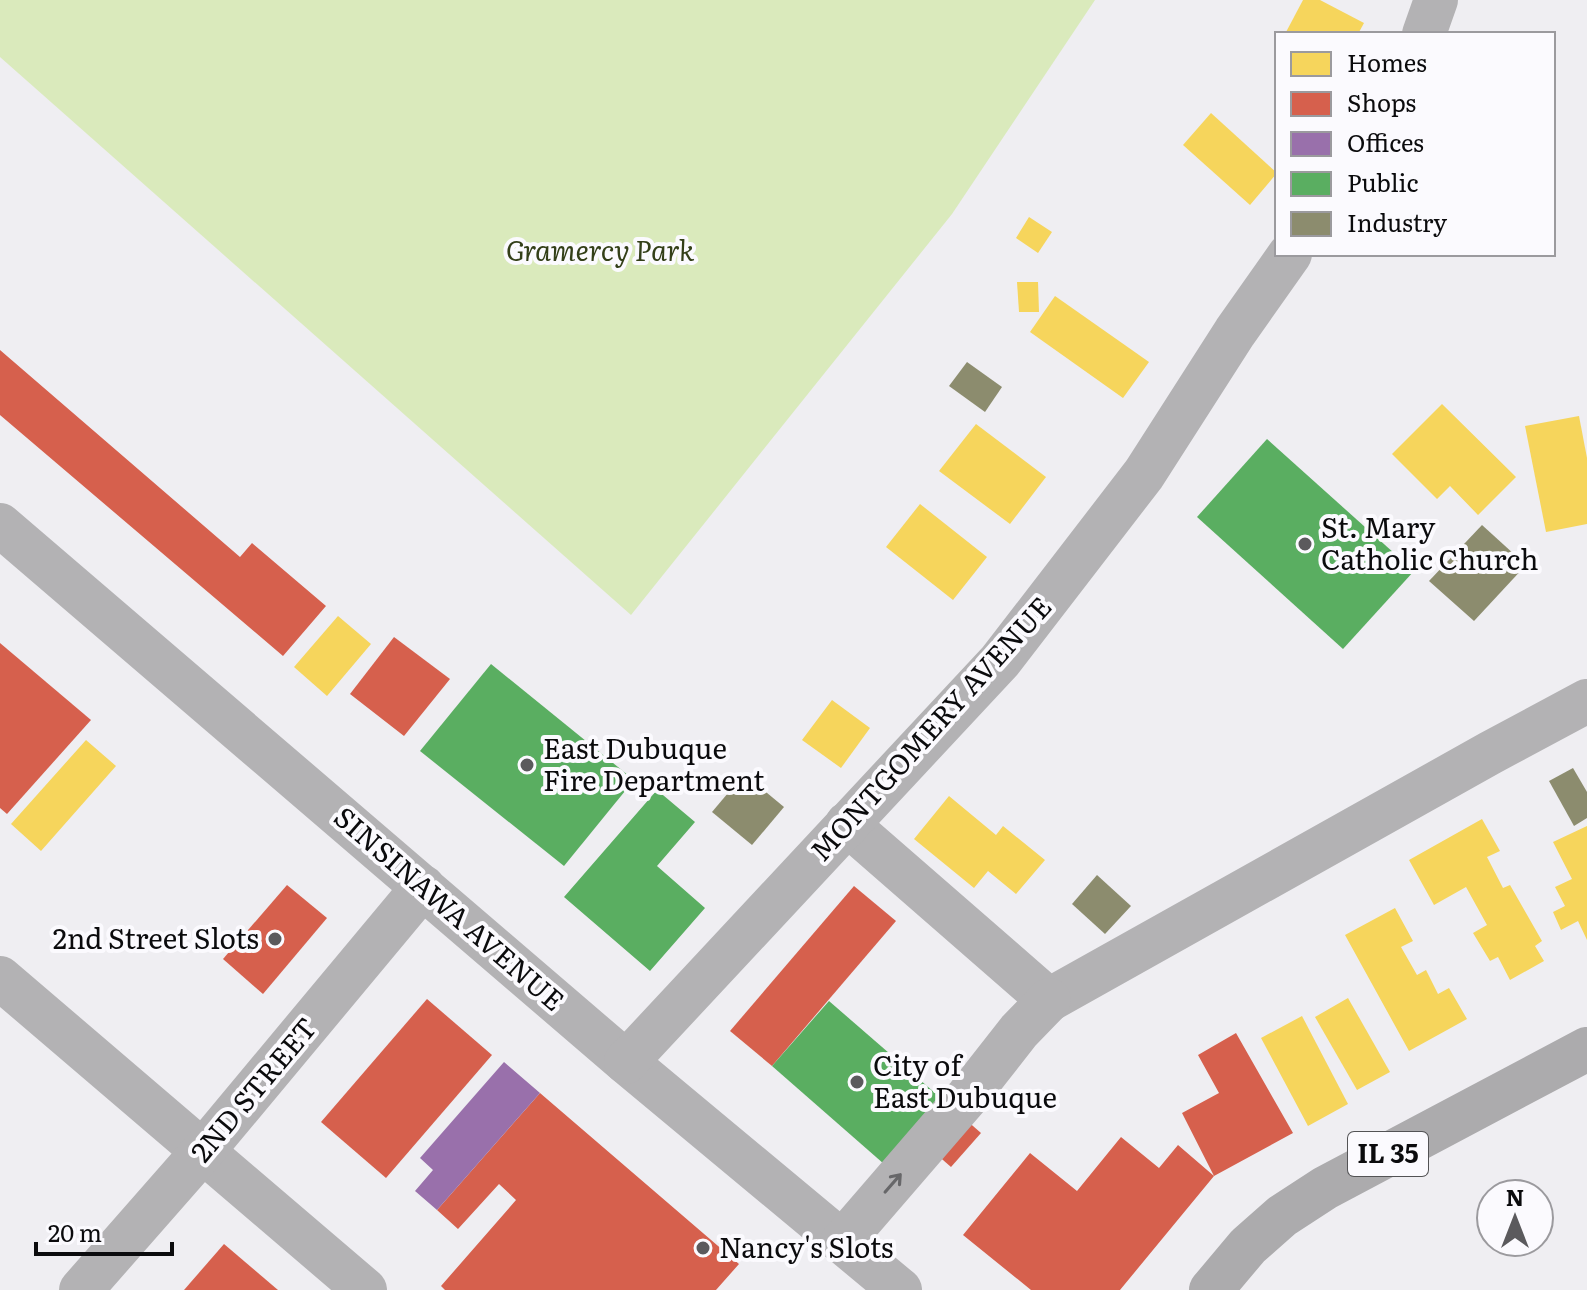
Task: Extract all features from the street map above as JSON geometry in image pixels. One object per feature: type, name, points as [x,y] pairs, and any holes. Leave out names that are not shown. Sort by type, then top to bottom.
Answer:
[{"type":"main road","name":"IL 35","points":[[1211,1290],[1248,1246],[1282,1216],[1325,1188],[1587,1049]]},
{"type":"street","points":[[1425,32],[1436,0]]},
{"type":"street","name":"MONTGOMERY AVENUE","points":[[626,1062],[1000,661],[1144,474],[1235,332],[1289,256]]},
{"type":"street","name":"SINSINAWA AVENUE","points":[[0,525],[626,1062],[900,1290]]},
{"type":"street","points":[[842,1242],[968,1096],[1019,1031],[1049,1000],[1587,701]]},
{"type":"street","points":[[847,824],[1049,1000]]},
{"type":"street","name":"2ND STREET","points":[[81,1290],[203,1151],[423,887]]},
{"type":"street","points":[[0,978],[365,1290]]},
{"type":"green space","name":"Gramercy Park","points":[[0,0],[1095,0],[952,214],[631,615],[0,57]]},
{"type":"building: Homes","points":[[1303,0],[1320,0],[1364,23],[1359,32],[1286,32]]},
{"type":"building: Homes","points":[[1211,113],[1275,171],[1275,175],[1250,205],[1183,145]]},
{"type":"building: Homes","points":[[1029,217],[1052,232],[1038,253],[1016,238]]},
{"type":"building: Homes","points":[[1017,282],[1038,282],[1039,312],[1019,312]]},
{"type":"building: Homes","points":[[1055,296],[1149,362],[1123,398],[1030,332]]},
{"type":"building: Homes","points":[[1442,404],[1516,477],[1478,515],[1450,486],[1437,499],[1392,454]]},
{"type":"building: Homes","points":[[1579,416],[1587,458],[1587,524],[1546,532],[1525,426]]},
{"type":"building: Homes","points":[[976,424],[1046,477],[1010,524],[939,471]]},
{"type":"building: Homes","points":[[920,504],[987,557],[953,600],[886,547]]},
{"type":"building: Homes","points":[[338,616],[371,644],[327,696],[294,667]]},
{"type":"building: Homes","points":[[832,700],[870,728],[841,768],[802,740]]},
{"type":"building: Homes","points":[[86,740],[116,766],[41,851],[11,824]]},
{"type":"building: Homes","points":[[949,796],[996,835],[1003,826],[1045,860],[1016,894],[988,871],[974,888],[914,839]]},
{"type":"building: Homes","points":[[1482,819],[1500,851],[1487,857],[1503,888],[1510,885],[1542,941],[1535,946],[1544,961],[1510,980],[1498,957],[1490,961],[1473,933],[1487,925],[1466,887],[1434,905],[1409,860]]},
{"type":"building: Homes","points":[[1587,826],[1587,940],[1578,921],[1561,930],[1553,912],[1565,906],[1555,887],[1572,879],[1553,842]]},
{"type":"building: Homes","points":[[1395,908],[1413,941],[1401,947],[1417,975],[1426,970],[1438,994],[1449,988],[1467,1019],[1409,1051],[1345,935]]},
{"type":"building: Homes","points":[[1348,998],[1390,1072],[1357,1090],[1315,1017]]},
{"type":"building: Homes","points":[[1302,1016],[1348,1104],[1308,1126],[1261,1038]]},
{"type":"building: Shops","points":[[0,350],[240,557],[252,543],[326,606],[283,656],[0,415]]},
{"type":"building: Shops","points":[[394,637],[450,679],[404,736],[350,694]]},
{"type":"building: Shops","points":[[0,643],[91,720],[7,814],[0,808]]},
{"type":"building: Shops","name":"2nd Street Slots","points":[[287,885],[327,918],[263,994],[223,959]]},
{"type":"building: Shops","points":[[854,886],[896,921],[772,1066],[730,1031]]},
{"type":"building: Shops","points":[[427,999],[492,1055],[386,1178],[321,1122]]},
{"type":"building: Shops","points":[[1236,1033],[1293,1133],[1214,1176],[1182,1113],[1219,1093],[1198,1055]]},
{"type":"building: Shops","points":[[540,1093],[739,1264],[716,1290],[445,1290],[441,1286],[516,1200],[499,1184],[458,1229],[437,1210]]},
{"type":"building: Shops","points":[[942,1099],[981,1133],[951,1167],[912,1133]]},
{"type":"building: Shops","points":[[1121,1137],[1159,1168],[1178,1145],[1214,1176],[1120,1290],[1031,1290],[963,1235],[1030,1153],[1077,1191]]},
{"type":"building: Shops","points":[[224,1244],[278,1290],[184,1290]]},
{"type":"building: Offices","points":[[504,1062],[540,1093],[437,1210],[415,1191],[433,1170],[420,1158]]},
{"type":"building: Public","name":"St. Mary Catholic Church","points":[[1267,439],[1414,571],[1343,649],[1197,517]]},
{"type":"building: Public","name":"East Dubuque Fire Department","points":[[491,664],[634,780],[564,866],[420,751]]},
{"type":"building: Public","points":[[657,790],[695,822],[657,866],[705,908],[650,971],[564,897]]},
{"type":"building: Public","name":"City of East Dubuque","points":[[829,1001],[942,1099],[884,1164],[772,1066]]},
{"type":"building: Industry","points":[[967,362],[1002,387],[985,412],[949,386]]},
{"type":"building: Industry","points":[[1482,525],[1526,565],[1474,621],[1429,581]]},
{"type":"building: Industry","points":[[1573,768],[1587,792],[1587,818],[1574,826],[1549,781]]},
{"type":"building: Industry","points":[[744,774],[784,807],[752,845],[712,812]]},
{"type":"building: Industry","points":[[1097,875],[1131,906],[1105,934],[1072,904]]},
{"type":"place","name":"St. Mary Catholic Church","points":[[1305,544]]},
{"type":"place","name":"East Dubuque Fire Department","points":[[527,765]]},
{"type":"place","name":"2nd Street Slots","points":[[275,939]]},
{"type":"place","name":"City of East Dubuque","points":[[857,1082]]},
{"type":"place","name":"Nancy's Slots","points":[[703,1248]]}]
